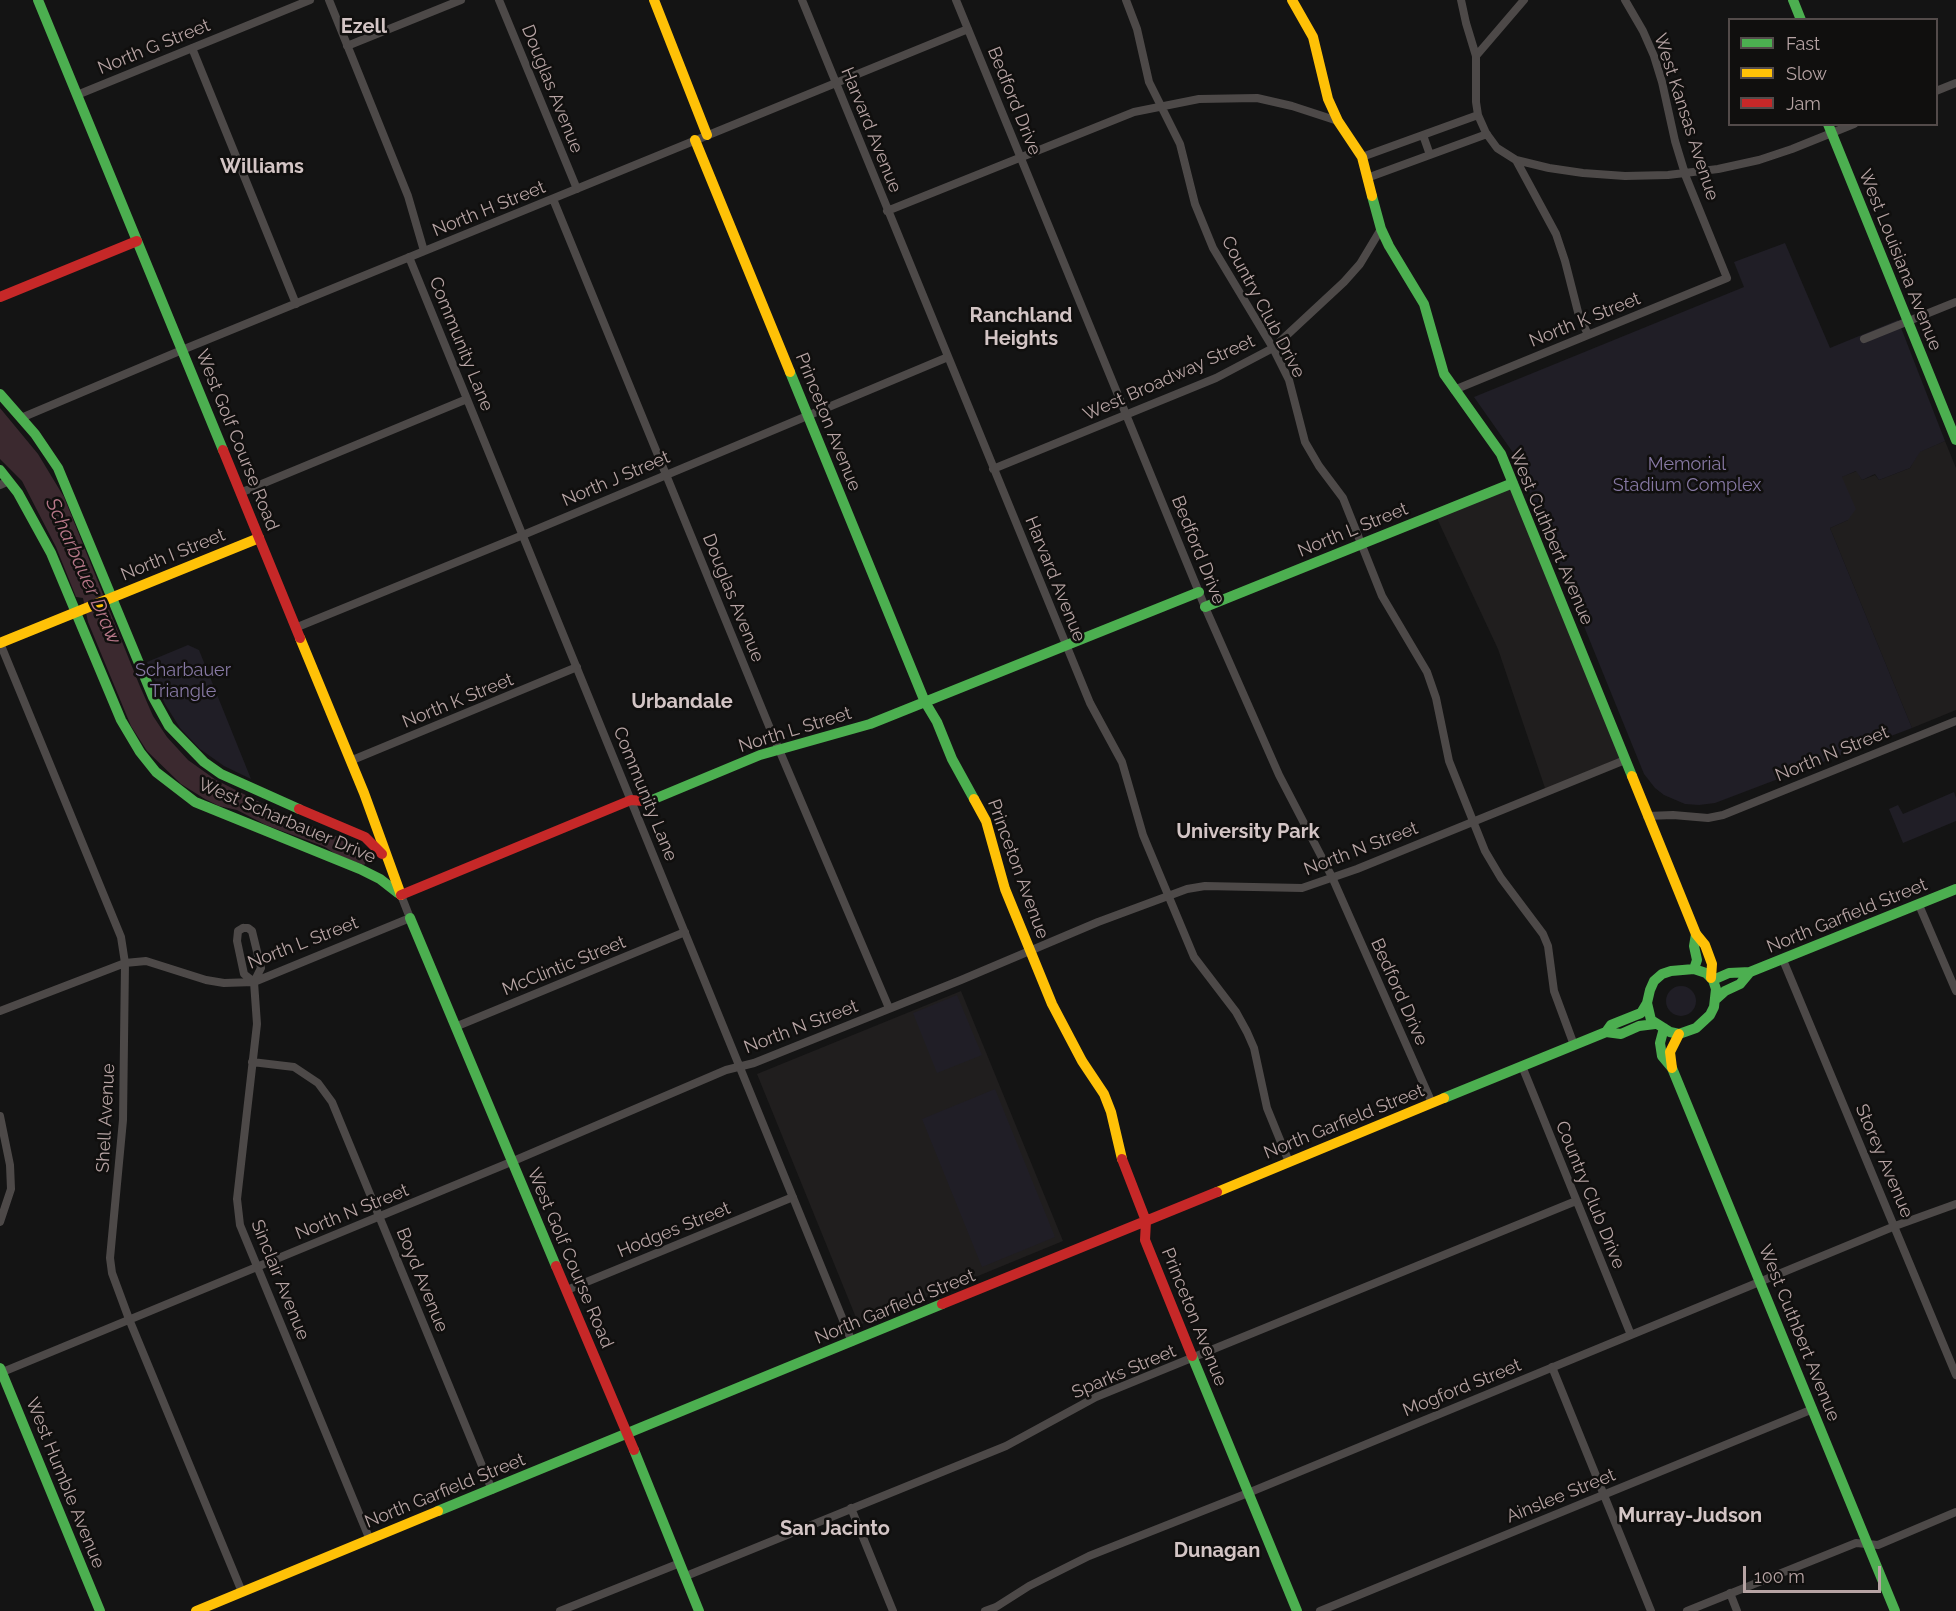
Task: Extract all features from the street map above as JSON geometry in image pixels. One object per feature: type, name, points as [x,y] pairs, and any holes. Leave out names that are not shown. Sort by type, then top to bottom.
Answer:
[{"type":"street","name":"West Golf Course Road","points":[[38,0],[364,793],[401,895]]},
{"type":"street","name":"North G Street","points":[[77,95],[310,0]]},
{"type":"street","points":[[328,0],[408,196],[424,251]]},
{"type":"street","points":[[347,46],[461,0]]},
{"type":"street","name":"Douglas Avenue","points":[[499,0],[577,189]]},
{"type":"street","points":[[654,0],[707,135]]},
{"type":"street","name":"Harvard Avenue","points":[[802,0],[1090,704],[1122,762],[1143,835],[1194,957],[1236,1012],[1254,1048],[1268,1108],[1289,1162]]},
{"type":"street","name":"Bedford Drive","points":[[956,0],[1205,607],[1279,775],[1332,877],[1432,1103]]},
{"type":"street","name":"Country Club Drive","points":[[1126,0],[1137,29],[1149,82],[1180,144],[1195,204],[1213,249],[1273,348],[1289,380],[1305,442],[1319,466],[1343,498],[1382,596],[1427,672],[1436,698],[1449,761],[1485,851],[1501,878],[1543,934],[1548,946],[1554,991],[1574,1045]]},
{"type":"street","name":"West Cuthbert Avenue","points":[[1292,0],[1313,37],[1328,99],[1338,121],[1362,157],[1381,229],[1424,304],[1444,374],[1501,454],[1696,934],[1705,945],[1712,964],[1712,979]]},
{"type":"street","points":[[1461,0],[1476,56],[1478,115],[1497,148],[1516,160],[1549,168],[1595,174],[1642,176],[1684,173],[1718,169],[1759,160],[1792,149],[1830,129]]},
{"type":"street","points":[[1476,56],[1524,0]]},
{"type":"street","name":"West Kansas Avenue","points":[[1625,0],[1654,56],[1684,173],[1727,278]]},
{"type":"street","points":[[1793,0],[1800,18]]},
{"type":"street","name":"North H Street","points":[[21,418],[968,29]]},
{"type":"street","points":[[192,48],[296,304]]},
{"type":"street","points":[[1938,90],[1956,83]]},
{"type":"street","points":[[887,210],[1134,112],[1199,99],[1257,98],[1292,106],[1338,121]]},
{"type":"street","points":[[1362,157],[1478,115]]},
{"type":"street","name":"West Louisiana Avenue","points":[[1830,129],[1956,440]]},
{"type":"street","points":[[1367,178],[1487,134]]},
{"type":"street","points":[[1423,135],[1430,155]]},
{"type":"street","name":"Princeton Avenue","points":[[695,140],[925,702],[987,821],[1005,889],[1052,1004],[1082,1061],[1107,1100],[1126,1171],[1146,1221],[1145,1240],[1297,1611]]},
{"type":"street","points":[[1516,160],[1556,234],[1575,304],[1588,335]]},
{"type":"street","name":"Douglas Avenue","points":[[553,199],[779,749],[889,1008]]},
{"type":"street","name":"West Broadway Street","points":[[993,469],[1216,378],[1273,348],[1344,282],[1360,264],[1381,229]]},
{"type":"street","points":[[0,297],[137,241]]},
{"type":"street","name":"Community Lane","points":[[409,257],[852,1342]]},
{"type":"street","name":"North K Street","points":[[1454,390],[1727,278]]},
{"type":"street","points":[[1864,339],[1956,302]]},
{"type":"street","name":"North J Street","points":[[295,628],[948,357]]},
{"type":"street","name":"West Scharbauer Drive","points":[[0,394],[39,439],[57,466],[109,599],[153,698],[181,740],[204,762],[221,774],[365,837],[384,857],[401,895]]},
{"type":"street","points":[[240,493],[467,399]]},
{"type":"street","name":"West Scharbauer Drive","points":[[0,470],[4,483],[29,512],[51,553],[79,612],[121,720],[140,752],[156,772],[195,802],[372,874],[401,895]]},
{"type":"street","name":"North L Street","points":[[1205,607],[1513,483]]},
{"type":"street","name":"North I Street","points":[[0,643],[259,538]]},
{"type":"street","name":"North L Street","points":[[401,895],[631,800],[647,802],[779,749],[870,724],[1199,592]]},
{"type":"street","name":"Shell Avenue","points":[[0,643],[121,938],[125,963],[123,1120],[110,1257],[112,1273],[242,1592]]},
{"type":"street","name":"North K Street","points":[[350,761],[577,668]]},
{"type":"street","name":"North N Street","points":[[1647,816],[1673,815],[1708,818],[1723,815],[1956,721]]},
{"type":"street","name":"North N Street","points":[[1,1371],[511,1162],[715,1075],[754,1063],[1168,896],[1187,889],[1205,886],[1302,888],[1357,869],[1625,760]]},
{"type":"street","name":"North Garfield Street","points":[[1750,972],[1956,890]]},
{"type":"street","points":[[401,895],[410,918]]},
{"type":"street","points":[[1919,905],[1956,992]]},
{"type":"street","name":"West Golf Course Road","points":[[410,918],[511,1162],[628,1434],[699,1611]]},
{"type":"street","name":"North L Street","points":[[0,1011],[125,963],[146,961],[206,980],[224,983],[254,982],[410,918]]},
{"type":"street","points":[[243,928],[248,928],[252,932],[261,968],[254,982],[244,974],[237,941],[238,931],[243,928]]},
{"type":"street","name":"McClintic Street","points":[[455,1027],[685,932]]},
{"type":"street","name":"West Cuthbert Avenue","points":[[1694,969],[1697,960],[1694,946],[1696,934]]},
{"type":"street","name":"Storey Avenue","points":[[1783,960],[1956,1374]]},
{"type":"street","points":[[1605,1032],[1611,1025],[1641,1013],[1654,981],[1662,974],[1694,969],[1706,973],[1712,979],[1716,989],[1710,1015],[1696,1028],[1679,1034],[1651,1020],[1647,1003]]},
{"type":"street","points":[[1712,979],[1729,973],[1750,972]]},
{"type":"street","points":[[1715,1000],[1740,984],[1750,972]]},
{"type":"street","name":"Sinclair Avenue","points":[[254,982],[257,1024],[237,1199],[240,1225],[370,1540]]},
{"type":"street","points":[[1605,1032],[1621,1034],[1639,1026],[1660,1026]]},
{"type":"street","name":"West Cuthbert Avenue","points":[[1660,1026],[1662,1056],[1672,1068],[1895,1611]]},
{"type":"street","name":"North Garfield Street","points":[[196,1611],[1605,1032]]},
{"type":"street","points":[[1672,1068],[1670,1052],[1679,1034]]},
{"type":"street","name":"Boyd Avenue","points":[[252,1062],[294,1067],[318,1083],[332,1102],[492,1490]]},
{"type":"street","name":"Country Club Drive","points":[[1522,1066],[1631,1335]]},
{"type":"street","points":[[0,1116],[10,1165],[11,1189],[0,1222]]},
{"type":"street","name":"Hodges Street","points":[[567,1290],[793,1197]]},
{"type":"street","name":"Sparks Street","points":[[686,1576],[1006,1446],[1096,1398],[1576,1201]]},
{"type":"street","name":"Mogford Street","points":[[985,1611],[1067,1566],[1895,1226],[1956,1204]]},
{"type":"street","points":[[1552,1367],[1651,1611]]},
{"type":"street","name":"West Humble Avenue","points":[[1,1371],[100,1611]]},
{"type":"street","name":"Ainslee Street","points":[[1320,1611],[1813,1409]]},
{"type":"street","points":[[851,1508],[892,1611]]},
{"type":"street","points":[[1687,1611],[1856,1543],[1878,1545],[1956,1512]]},
{"type":"street","points":[[560,1611],[680,1563]]},
{"type":"street","points":[[1730,1593],[1737,1611]]},
{"type":"shaded area","points":[[1945,441],[1956,468],[1956,710],[1912,728],[1830,528],[1848,520],[1841,477],[1857,471],[1862,480],[1875,475],[1879,480],[1910,468],[1919,452]]},
{"type":"shaded area","points":[[1512,482],[1624,759],[1546,791],[1498,649],[1435,514]]},
{"type":"shaded area","points":[[961,991],[1063,1241],[859,1325],[757,1074]]},
{"type":"green space","name":"Memorial Stadium Complex","points":[[1785,243],[1830,348],[1898,320],[1945,441],[1920,452],[1910,468],[1879,480],[1875,474],[1862,480],[1856,471],[1842,477],[1856,509],[1848,520],[1830,528],[1912,728],[1715,803],[1685,804],[1664,795],[1644,774],[1514,454],[1474,397],[1744,287],[1734,262]]},
{"type":"green space","name":"Scharbauer Triangle","points":[[188,645],[199,650],[251,779],[224,766],[200,749],[180,728],[165,704],[147,662]]},
{"type":"green space","points":[[1954,792],[1956,821],[1903,843],[1889,809],[1898,805],[1903,814]]},
{"type":"green space","points":[[1681,986],[1692,990],[1696,1001],[1692,1012],[1681,1016],[1670,1012],[1666,1001],[1670,990]]},
{"type":"green space","points":[[957,995],[982,1055],[937,1073],[913,1013]]},
{"type":"green space","points":[[995,1089],[1055,1237],[982,1267],[922,1119]]},
{"type":"water","name":"Scharbauer Draw","points":[[0,408],[38,454],[64,497],[139,684],[153,716],[167,737],[188,760],[216,780],[287,816],[355,844],[365,855],[367,861],[364,865],[337,855],[325,847],[266,825],[237,810],[219,806],[205,799],[181,784],[147,751],[131,726],[88,622],[83,598],[76,597],[56,547],[22,481],[0,459]]},
{"type":"traffic: fast","points":[[38,0],[223,450]]},
{"type":"traffic: fast","points":[[1793,0],[1800,18]]},
{"type":"traffic: fast","points":[[1829,126],[1956,440]]},
{"type":"traffic: fast","points":[[1372,196],[1381,229],[1389,246],[1424,304],[1444,374],[1501,454],[1632,776]]},
{"type":"traffic: fast","points":[[790,372],[925,702],[974,799]]},
{"type":"traffic: fast","points":[[0,394],[35,434],[58,468],[153,697],[169,726],[204,762],[221,774],[299,809]]},
{"type":"traffic: fast","points":[[0,470],[18,493],[51,553],[121,720],[140,752],[156,772],[195,802],[360,869],[380,879],[398,893]]},
{"type":"traffic: fast","points":[[1205,607],[1513,483]]},
{"type":"traffic: fast","points":[[643,801],[647,802],[760,755],[870,724],[1199,592]]},
{"type":"traffic: fast","points":[[1713,980],[1729,973],[1750,972],[1956,889]]},
{"type":"traffic: fast","points":[[410,918],[556,1266]]},
{"type":"traffic: fast","points":[[1694,969],[1697,960],[1694,946],[1696,934]]},
{"type":"traffic: fast","points":[[1694,969],[1706,973],[1713,980],[1716,989],[1714,1007],[1710,1015],[1696,1028],[1679,1034],[1670,1032],[1651,1020],[1647,1003],[1650,990],[1654,981],[1662,974],[1694,969]]},
{"type":"traffic: fast","points":[[1715,1000],[1725,991],[1740,984],[1750,972]]},
{"type":"traffic: fast","points":[[1606,1032],[1611,1025],[1641,1013],[1647,1003]]},
{"type":"traffic: fast","points":[[1444,1098],[1606,1032],[1621,1034],[1639,1026],[1655,1024]]},
{"type":"traffic: fast","points":[[1664,1028],[1660,1043],[1662,1056],[1672,1068],[1895,1611]]},
{"type":"traffic: fast","points":[[438,1511],[942,1304]]},
{"type":"traffic: fast","points":[[1192,1356],[1297,1611]]},
{"type":"traffic: fast","points":[[0,1368],[100,1611]]},
{"type":"traffic: fast","points":[[634,1450],[699,1611]]},
{"type":"traffic: slow","points":[[654,0],[707,135]]},
{"type":"traffic: slow","points":[[1292,0],[1313,37],[1328,99],[1338,121],[1362,157],[1372,196]]},
{"type":"traffic: slow","points":[[695,140],[790,372]]},
{"type":"traffic: slow","points":[[0,643],[259,538]]},
{"type":"traffic: slow","points":[[300,638],[364,793],[401,895]]},
{"type":"traffic: slow","points":[[1632,776],[1696,934],[1705,945],[1712,964],[1711,978]]},
{"type":"traffic: slow","points":[[974,799],[986,821],[1005,889],[1052,1004],[1082,1061],[1104,1094],[1111,1112],[1122,1159]]},
{"type":"traffic: slow","points":[[1672,1068],[1670,1052],[1679,1034]]},
{"type":"traffic: slow","points":[[1217,1192],[1444,1098]]},
{"type":"traffic: slow","points":[[196,1611],[438,1511]]},
{"type":"traffic: jam","points":[[0,297],[137,241]]},
{"type":"traffic: jam","points":[[223,450],[300,638]]},
{"type":"traffic: jam","points":[[401,895],[631,800],[643,801]]},
{"type":"traffic: jam","points":[[299,809],[365,837],[382,854]]},
{"type":"traffic: jam","points":[[1122,1159],[1146,1221],[1145,1240],[1192,1356]]},
{"type":"traffic: jam","points":[[942,1304],[1217,1192]]},
{"type":"traffic: jam","points":[[556,1266],[634,1450]]},
{"type":"district","name":"Ezell","points":[[364,27]]},
{"type":"district","name":"Williams","points":[[262,167]]},
{"type":"district","name":"Ranchland Heights","points":[[1021,328]]},
{"type":"district","name":"Urbandale","points":[[682,702]]},
{"type":"district","name":"University Park","points":[[1248,832]]},
{"type":"district","name":"Murray-Judson","points":[[1690,1516]]},
{"type":"district","name":"San Jacinto","points":[[835,1529]]},
{"type":"district","name":"Dunagan","points":[[1217,1551]]}]
